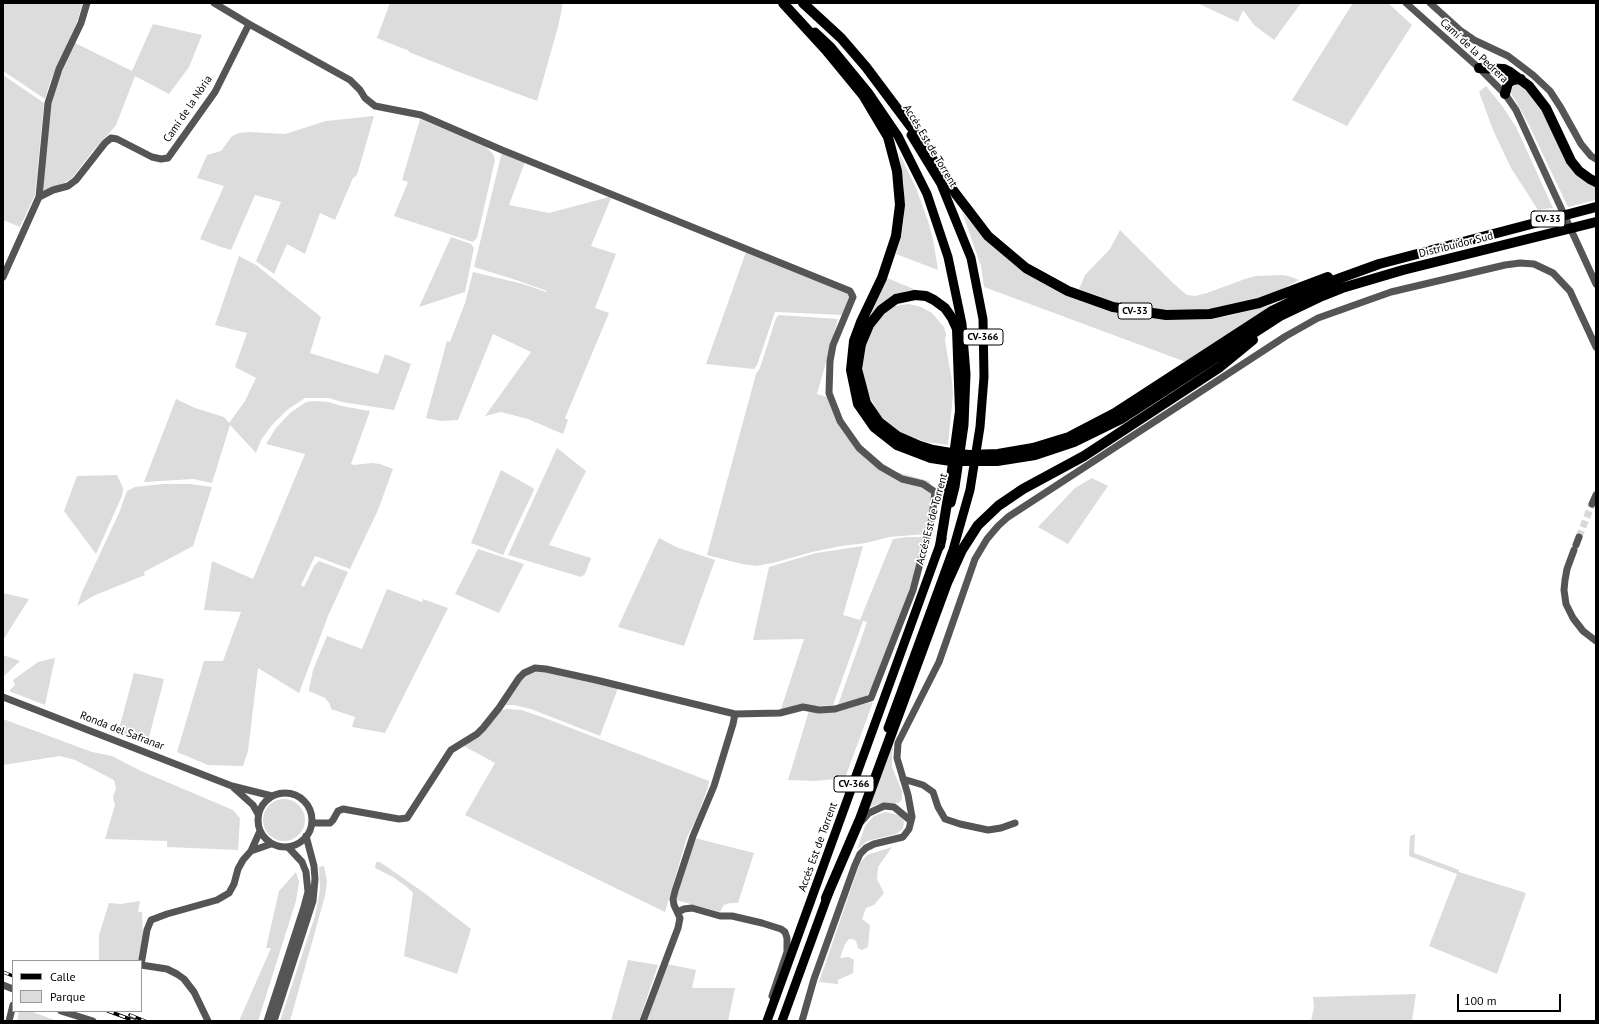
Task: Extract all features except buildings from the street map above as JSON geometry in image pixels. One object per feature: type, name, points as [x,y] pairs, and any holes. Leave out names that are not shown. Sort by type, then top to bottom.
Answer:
[{"type":"highway","name":"CV-33","points":[[783,3],[826,50],[863,95],[888,137],[897,171],[900,205],[896,236],[882,278],[861,322],[854,341],[851,370],[858,404],[874,427],[897,445],[963,462],[1041,453],[1074,442],[1121,419],[1280,316],[1322,296]]},
{"type":"highway","name":"CV-33","points":[[803,3],[841,38],[866,67],[917,135],[948,185],[988,236],[1033,271],[1068,291],[1112,307],[1166,315],[1210,314],[1259,303],[1376,259],[1499,231]]},
{"type":"highway","points":[[1479,68],[1504,69],[1521,79],[1546,108],[1570,161],[1579,171],[1596,182]]},
{"type":"highway","points":[[1504,94],[1508,83],[1513,80],[1521,79]]},
{"type":"highway","name":"Distribuïdor Sud","points":[[1499,231],[1596,207]]},
{"type":"highway","name":"Distribuïdor Sud","points":[[1322,296],[1342,288],[1403,270],[1595,223]]},
{"type":"highway","points":[[997,457],[1068,437],[1115,413],[1272,312],[1335,280],[1379,264],[1499,231]]},
{"type":"highway","points":[[932,454],[920,446],[897,436],[879,422],[866,403],[857,369],[861,344],[869,325],[888,304],[904,296],[926,296],[934,300],[945,308],[957,329],[960,411],[940,546]]},
{"type":"highway","points":[[826,898],[858,825],[947,583],[962,550],[978,525],[998,506],[1016,493],[1084,456],[1220,367],[1262,333],[1322,296]]},
{"type":"main road","name":"Accés Est de Torrent","points":[[767,1021],[940,546],[955,487],[964,425],[966,381],[962,324],[948,257],[927,194],[898,136],[868,92],[831,47],[783,3]]},
{"type":"main road","name":"Accés Est de Torrent","points":[[782,1021],[953,550],[970,490],[980,427],[984,377],[982,320],[971,258],[941,184],[912,135],[866,67]]},
{"type":"street","points":[[3,277],[39,197],[48,103],[59,69],[81,23],[87,3]]},
{"type":"street","points":[[214,3],[350,80],[360,90],[365,98],[375,106],[421,116],[850,291],[853,297],[833,345],[830,361],[829,393],[840,421],[858,448],[881,467],[902,479],[923,484],[935,492],[932,518],[915,582],[871,698],[835,709],[819,710],[803,708],[780,713],[735,714],[596,680],[535,668],[524,673],[499,708],[477,734],[451,750],[407,818],[399,819],[343,809],[338,811],[334,820],[330,823],[312,823]]},
{"type":"street","name":"Camí de la Pedrera","points":[[1406,3],[1479,68],[1504,94],[1516,110],[1596,284]]},
{"type":"street","points":[[1430,3],[1461,31],[1474,40],[1508,56],[1533,75],[1550,91],[1581,144],[1591,156],[1596,159]]},
{"type":"street","name":"Camí de la Nòria","points":[[39,197],[53,190],[68,186],[76,180],[105,143],[111,138],[117,139],[152,157],[161,159],[168,158],[215,92],[249,24]]},
{"type":"street","points":[[802,1021],[814,979],[860,854],[866,848],[874,844],[903,837],[909,829],[912,816],[908,795],[897,758],[898,743],[939,662],[975,559],[987,539],[998,526],[1019,509],[1286,336],[1318,318],[1391,292],[1505,265],[1520,263],[1534,264],[1553,273],[1570,291],[1596,347]]},
{"type":"street","points":[[1592,504],[1596,495]]},
{"type":"street","points":[[1579,537],[1567,568],[1564,590],[1566,604],[1573,618],[1583,631],[1596,641]]},
{"type":"street","name":"Ronda del Safranar","points":[[3,697],[232,786],[272,796]]},
{"type":"street","points":[[643,1021],[678,928],[680,918],[674,905],[675,891],[693,836],[714,786],[735,714]]},
{"type":"street","points":[[903,779],[923,785],[933,792],[938,808],[945,819],[988,830],[1001,828],[1015,823]]},
{"type":"street","name":"Ronda del Safranar","points":[[232,786],[253,805],[258,814]]},
{"type":"street","points":[[287,793],[301,798],[309,809],[312,823],[302,842],[288,847],[277,846],[271,844],[260,831],[258,814],[266,801],[272,796],[287,793]]},
{"type":"street","points":[[858,825],[870,813],[884,806],[894,807],[904,802],[908,795]]},
{"type":"street","points":[[894,807],[911,821]]},
{"type":"street","points":[[142,960],[147,930],[151,920],[217,900],[229,893],[234,884],[238,869],[243,860],[251,851],[260,831]]},
{"type":"street","points":[[274,1021],[313,901],[315,879],[314,866],[306,836]]},
{"type":"street","points":[[251,851],[271,844]]},
{"type":"street","points":[[267,1021],[308,892],[306,872],[302,862],[288,847]]},
{"type":"street","points":[[678,912],[684,909],[692,908],[720,916],[732,916],[750,920],[781,929],[787,938],[787,952],[773,992],[767,1021]]},
{"type":"street","points":[[142,965],[167,969],[184,979],[194,992],[208,1021]]},
{"type":"street","points":[[9,1021],[12,1009]]},
{"type":"street","points":[[64,1012],[93,1021]]},
{"type":"green space","points":[[3,3],[83,3],[76,24],[50,82],[45,99],[3,71]]},
{"type":"green space","points":[[390,3],[563,3],[558,27],[537,101],[459,72],[377,38]]},
{"type":"green space","points":[[1197,3],[1301,3],[1274,40],[1254,25],[1243,10],[1238,22]]},
{"type":"green space","points":[[1353,3],[1388,3],[1412,25],[1347,126],[1292,100]]},
{"type":"green space","points":[[153,24],[202,35],[189,67],[169,94],[135,76],[116,125],[112,130],[92,152],[72,178],[64,183],[42,191],[51,101],[56,84],[75,43],[132,71]]},
{"type":"green space","points":[[3,75],[44,103],[35,195],[20,227],[3,220]]},
{"type":"green space","points":[[1514,85],[1519,85],[1524,88],[1540,108],[1596,187],[1596,200],[1568,207],[1527,121],[1510,91]]},
{"type":"green space","points":[[1486,86],[1503,107],[1516,127],[1553,208],[1538,210],[1511,168],[1493,130],[1479,92]]},
{"type":"green space","points":[[374,116],[357,175],[353,178],[335,220],[320,213],[305,254],[287,244],[274,274],[256,261],[281,202],[255,195],[231,250],[200,239],[224,186],[197,178],[207,155],[221,151],[232,136],[239,133],[249,132],[285,134],[326,121]]},
{"type":"green space","points":[[420,119],[486,147],[493,154],[495,160],[477,238],[473,242],[394,216],[408,182],[402,180]]},
{"type":"green space","points":[[502,152],[525,162],[509,205],[549,213],[609,197],[611,198],[591,246],[616,254],[595,308],[609,313],[565,418],[568,420],[563,434],[528,419],[501,412],[485,416],[531,352],[493,334],[458,420],[441,421],[426,418],[447,341],[450,342],[465,303],[473,272],[523,284],[546,292],[547,291],[474,267]]},
{"type":"green space","points":[[899,153],[916,188],[928,221],[933,239],[938,270],[896,254],[902,233],[904,215],[904,184]]},
{"type":"green space","points":[[962,212],[980,233],[1062,293],[1175,319],[1228,316],[1282,302],[1186,362],[984,287],[981,266]]},
{"type":"green space","points":[[1120,230],[1187,295],[1195,296],[1207,293],[1256,276],[1281,275],[1299,280],[1273,294],[1251,301],[1214,309],[1170,311],[1115,302],[1079,289],[1085,275],[1110,249]]},
{"type":"green space","points":[[451,237],[471,244],[474,248],[465,292],[419,307]]},
{"type":"green space","points":[[746,252],[856,293],[844,315],[775,312],[757,365],[754,369],[706,364]]},
{"type":"green space","points":[[239,256],[256,265],[321,317],[310,353],[378,374],[385,354],[411,364],[394,410],[342,402],[329,398],[305,398],[287,410],[272,425],[261,440],[256,453],[230,425],[212,483],[193,479],[144,482],[176,399],[195,408],[224,417],[229,423],[245,401],[256,378],[235,367],[247,333],[215,325]]},
{"type":"green space","points":[[887,278],[921,292],[908,291],[892,296],[870,314]]},
{"type":"green space","points":[[909,304],[921,307],[932,313],[944,327],[946,334],[945,341],[953,394],[948,445],[926,442],[902,434],[879,415],[865,387],[862,369],[863,351],[869,335],[875,324],[886,311],[895,306]]},
{"type":"green space","points":[[779,315],[838,319],[817,394],[834,399],[848,429],[861,445],[884,465],[896,472],[929,481],[933,490],[934,499],[926,534],[889,537],[866,543],[841,546],[756,566],[707,555],[756,374],[760,368],[776,318]]},
{"type":"green space","points":[[306,402],[329,402],[341,406],[370,411],[351,464],[372,463],[380,464],[393,469],[378,510],[350,569],[315,556],[301,585],[304,587],[314,566],[319,561],[348,572],[328,616],[299,693],[258,668],[248,751],[243,766],[208,765],[177,752],[204,661],[223,661],[241,612],[204,610],[212,561],[253,579],[305,454],[266,444],[276,428],[290,413]]},
{"type":"green space","points":[[557,448],[586,471],[549,545],[591,558],[585,574],[581,577],[508,555]]},
{"type":"green space","points":[[501,470],[534,490],[503,555],[471,543]]},
{"type":"green space","points":[[117,475],[123,488],[122,496],[96,554],[64,511],[77,476]]},
{"type":"green space","points":[[1092,478],[1108,486],[1068,544],[1038,527],[1075,488]]},
{"type":"green space","points":[[163,484],[190,484],[212,487],[193,546],[144,572],[145,575],[93,596],[77,606],[82,592],[119,513],[127,491],[135,487]]},
{"type":"green space","points":[[925,537],[907,597],[875,682],[866,697],[838,705],[867,622],[863,621],[833,705],[781,709],[804,639],[753,640],[769,567],[816,553],[863,546],[843,615],[860,620],[893,539]]},
{"type":"green space","points":[[659,538],[676,547],[715,560],[684,646],[618,627]]},
{"type":"green space","points":[[478,549],[524,564],[499,613],[455,594]]},
{"type":"green space","points":[[387,589],[422,602],[423,599],[448,608],[385,733],[352,727],[355,717],[331,709],[330,704],[325,698],[309,691],[309,689],[313,670],[327,636],[362,649]]},
{"type":"green space","points":[[3,593],[29,599],[3,640]]},
{"type":"green space","points":[[3,655],[20,661],[3,677]]},
{"type":"green space","points":[[55,658],[45,705],[9,691],[15,685],[13,680],[38,662]]},
{"type":"green space","points":[[541,671],[618,688],[600,736],[531,709],[514,705],[502,705],[518,683],[527,675]]},
{"type":"green space","points":[[134,673],[164,679],[147,745],[118,733]]},
{"type":"green space","points":[[873,702],[845,778],[815,781],[788,780],[809,711],[844,708]]},
{"type":"green space","points":[[507,709],[521,710],[542,717],[709,781],[697,817],[687,837],[665,912],[465,815],[495,763],[462,745],[499,711]]},
{"type":"green space","points":[[3,719],[92,752],[112,756],[141,771],[233,810],[240,818],[238,850],[167,847],[167,841],[105,839],[115,805],[113,797],[116,788],[114,780],[75,760],[60,756],[3,765]]},
{"type":"green space","points":[[894,739],[892,767],[902,791],[902,799],[899,803],[878,804],[869,808]]},
{"type":"green space","points":[[284,799],[299,805],[305,820],[299,835],[284,841],[269,835],[263,820],[269,805]]},
{"type":"green space","points":[[885,812],[898,815],[902,818],[904,821],[903,829],[896,834],[867,841],[857,850],[865,826],[874,816]]},
{"type":"green space","points":[[1415,834],[1414,853],[1459,870],[1459,872],[1526,893],[1497,974],[1429,946],[1457,874],[1409,856],[1410,836]]},
{"type":"green space","points":[[695,838],[754,853],[738,903],[724,905],[720,912],[676,900]]},
{"type":"green space","points":[[892,847],[878,867],[877,879],[884,893],[874,905],[866,908],[862,919],[870,925],[868,947],[862,950],[858,948],[856,941],[849,939],[845,944],[840,958],[849,957],[854,960],[853,973],[838,980],[838,984],[819,982],[860,863],[867,855]]},
{"type":"green space","points":[[376,862],[380,862],[423,892],[471,929],[457,974],[404,956],[413,893],[393,877],[375,868]]},
{"type":"green space","points":[[324,866],[327,882],[325,896],[290,1021],[280,1021],[315,916],[320,890],[319,867]]},
{"type":"green space","points":[[296,872],[299,882],[296,901],[258,1021],[239,1021],[271,948],[266,948],[279,891]]},
{"type":"green space","points":[[140,901],[138,912],[142,912],[143,937],[138,960],[99,960],[99,935],[109,903],[120,904]]},
{"type":"green space","points":[[628,960],[658,965],[639,1021],[611,1021]]},
{"type":"green space","points":[[667,964],[696,970],[692,988],[735,988],[728,1021],[645,1021]]},
{"type":"green space","points":[[1416,994],[1412,1021],[1311,1021],[1314,1007],[1313,997]]},
{"type":"green space","points":[[19,1012],[33,1012],[57,1021],[17,1021]]},
{"type":"tunnel","points":[[1579,537],[1592,504]]},
{"type":"railway","points":[[3,972],[12,976]]},
{"type":"railway","points":[[111,1012],[135,1021]]},
{"type":"railway","points":[[130,1015],[145,1021]]}]
